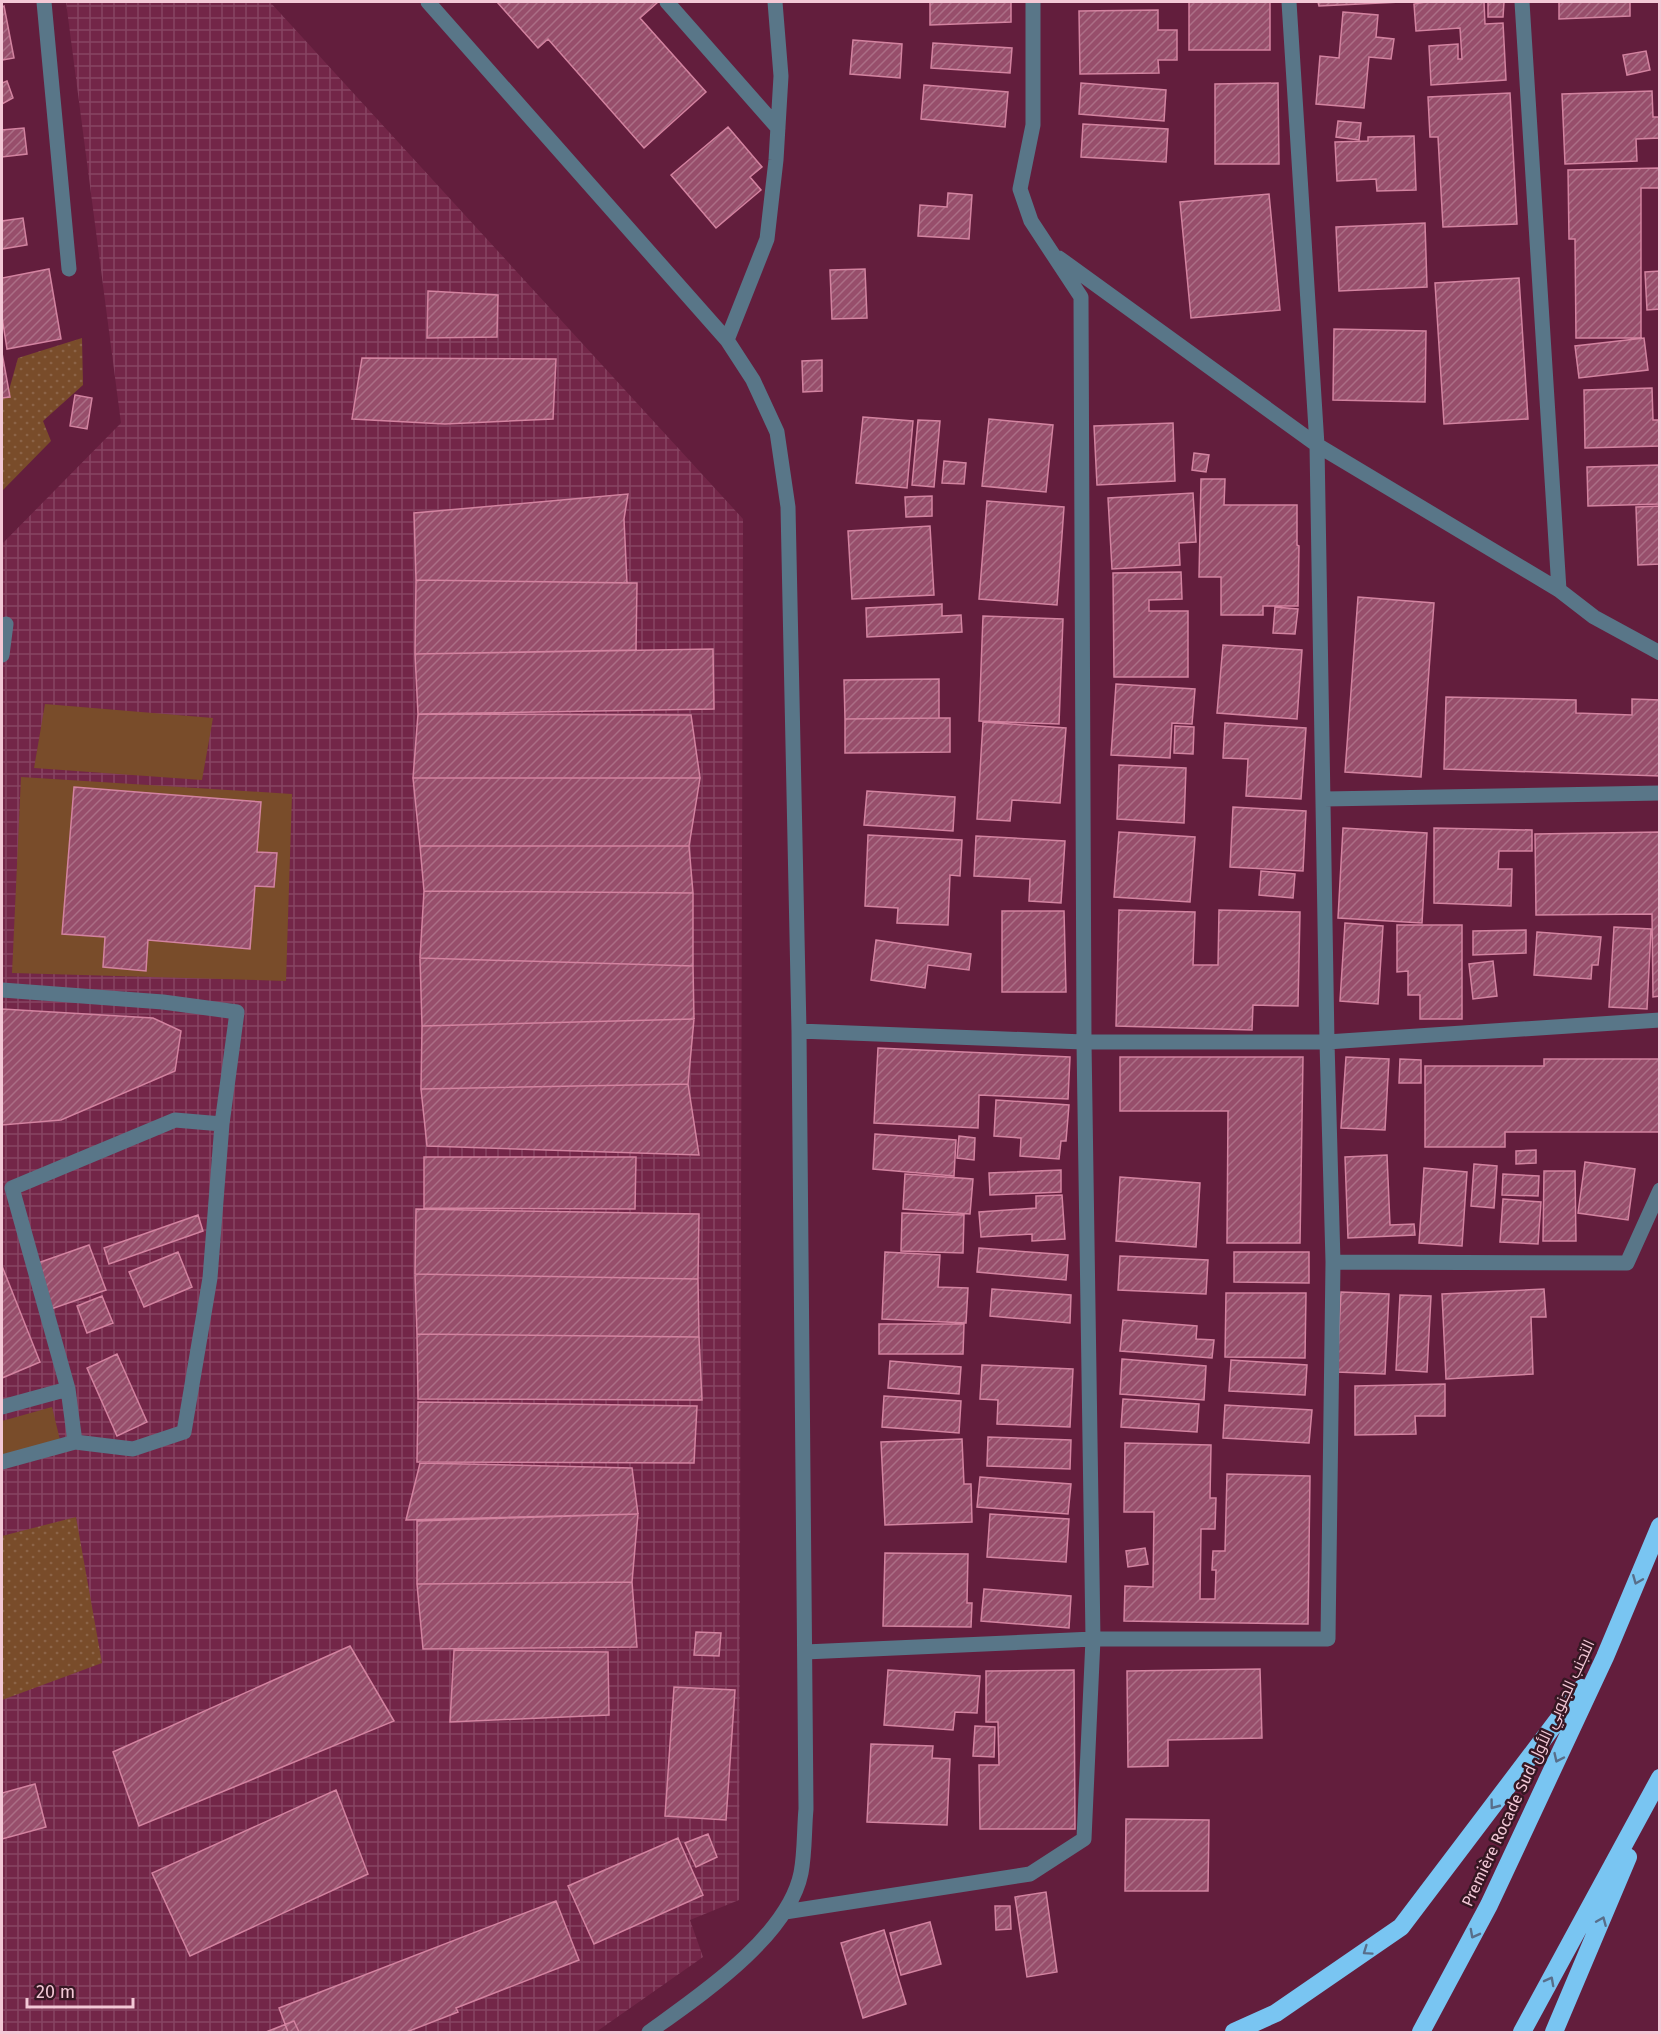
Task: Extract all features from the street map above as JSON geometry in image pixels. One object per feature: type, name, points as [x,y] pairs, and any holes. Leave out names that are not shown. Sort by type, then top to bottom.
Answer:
[{"type":"highway","name":"Première Rocade Sud التجنب الجنوبي الأول","points":[[1422,2032],[1489,1905],[1605,1657],[1659,1526]]},
{"type":"highway","points":[[1234,2032],[1276,2013],[1401,1927],[1605,1657]]},
{"type":"highway","points":[[1522,2032],[1659,1778]]},
{"type":"highway","points":[[1554,2032],[1659,1784]]},
{"type":"street","points":[[45,2],[69,269]]},
{"type":"street","points":[[428,2],[727,340],[753,380],[777,432],[788,507],[799,1030],[805,1652],[806,1809],[801,1874],[785,1912],[761,1941],[705,1992],[649,2032]]},
{"type":"street","points":[[667,2],[778,128]]},
{"type":"street","points":[[727,340],[767,239],[782,76],[775,2]]},
{"type":"street","points":[[785,1912],[1030,1874],[1084,1839],[1093,1639],[1084,1042],[1081,297],[1031,220],[1020,189],[1033,125],[1033,2]]},
{"type":"street","points":[[805,1652],[1093,1639],[1328,1639],[1332,1262],[1317,445],[1289,2]]},
{"type":"street","points":[[1522,2],[1559,590]]},
{"type":"street","points":[[1052,252],[1317,445],[1559,590],[1594,617],[1659,653]]},
{"type":"street","points":[[2,655],[6,624]]},
{"type":"street","points":[[1324,799],[1659,793]]},
{"type":"street","points":[[2,990],[163,1002],[237,1012],[222,1124],[210,1278],[184,1431],[133,1449],[75,1442],[2,1462]]},
{"type":"street","points":[[799,1030],[1084,1042],[1327,1042],[1659,1020]]},
{"type":"street","points":[[75,1442],[68,1389],[12,1188],[176,1120],[222,1124]]},
{"type":"street","points":[[1332,1262],[1627,1263],[1659,1190]]},
{"type":"street","points":[[2,1407],[68,1389]]},
{"type":"shaded area","points":[[66,2],[270,2],[743,519],[739,1900],[690,1920],[703,1957],[596,2032],[2,2032],[2,544],[121,423]]},
{"type":"shaded area","points":[[82,338],[83,385],[43,421],[51,441],[2,491],[2,392],[9,390],[18,358]]},
{"type":"shaded area","points":[[45,704],[213,718],[202,780],[34,768]]},
{"type":"shaded area","points":[[21,777],[292,794],[286,981],[12,973]]},
{"type":"shaded area","points":[[52,1407],[62,1448],[2,1468],[2,1421]]},
{"type":"shaded area","points":[[76,1517],[102,1663],[2,1700],[2,1536]]},
{"type":"building","points":[[497,2],[658,2],[640,18],[706,92],[644,148],[548,39],[538,48]]},
{"type":"building","points":[[930,2],[1011,2],[1011,22],[930,25]]},
{"type":"building","points":[[1189,2],[1270,2],[1270,50],[1189,50]]},
{"type":"building","points":[[1318,2],[1401,2],[1319,6]]},
{"type":"building","points":[[1484,2],[1485,24],[1503,23],[1506,80],[1431,85],[1429,46],[1458,44],[1458,59],[1462,59],[1460,28],[1416,31],[1414,4]]},
{"type":"building","points":[[1488,2],[1504,2],[1503,17],[1488,17]]},
{"type":"building","points":[[1559,2],[1630,2],[1630,16],[1559,19]]},
{"type":"building","points":[[4,6],[14,58],[2,60],[2,7]]},
{"type":"building","points":[[1158,10],[1158,30],[1177,30],[1177,60],[1158,60],[1159,73],[1080,74],[1079,11]]},
{"type":"building","points":[[1343,12],[1378,15],[1376,37],[1394,39],[1391,59],[1369,57],[1364,108],[1316,104],[1320,56],[1339,58]]},
{"type":"building","points":[[853,40],[902,44],[900,78],[850,74]]},
{"type":"building","points":[[933,43],[1012,48],[1010,73],[931,68]]},
{"type":"building","points":[[1646,51],[1650,70],[1627,75],[1623,55]]},
{"type":"building","points":[[7,81],[13,98],[2,104],[2,83]]},
{"type":"building","points":[[1081,83],[1166,90],[1164,121],[1079,114]]},
{"type":"building","points":[[1278,83],[1279,164],[1215,164],[1215,84]]},
{"type":"building","points":[[924,85],[1008,92],[1005,127],[921,119]]},
{"type":"building","points":[[1652,91],[1653,117],[1660,117],[1660,138],[1636,139],[1637,161],[1565,164],[1562,94]]},
{"type":"building","points":[[1510,93],[1517,224],[1443,227],[1438,137],[1430,137],[1428,97]]},
{"type":"building","points":[[1338,121],[1361,123],[1359,140],[1336,137]]},
{"type":"building","points":[[1083,124],[1168,129],[1166,162],[1081,157]]},
{"type":"building","points":[[728,127],[762,167],[750,177],[761,190],[716,228],[671,175]]},
{"type":"building","points":[[24,128],[27,154],[2,157],[2,130]]},
{"type":"building","points":[[1414,136],[1416,190],[1377,191],[1376,179],[1337,181],[1335,142],[1368,141],[1368,137]]},
{"type":"building","points":[[1659,168],[1659,188],[1641,188],[1641,338],[1576,338],[1575,239],[1569,239],[1568,170]]},
{"type":"building","points":[[948,193],[972,195],[969,239],[918,236],[920,205],[947,207]]},
{"type":"building","points":[[1269,194],[1280,310],[1191,318],[1180,202]]},
{"type":"building","points":[[23,218],[27,245],[2,249],[2,221]]},
{"type":"building","points":[[1425,223],[1427,287],[1339,291],[1336,227]]},
{"type":"building","points":[[49,269],[61,339],[7,349],[2,317],[2,278]]},
{"type":"building","points":[[865,269],[867,318],[832,319],[830,270]]},
{"type":"building","points":[[1660,271],[1660,309],[1647,310],[1645,272]]},
{"type":"building","points":[[1519,278],[1528,419],[1444,424],[1435,283]]},
{"type":"building","points":[[428,291],[498,295],[497,337],[427,338]]},
{"type":"building","points":[[1334,329],[1426,331],[1425,402],[1333,400]]},
{"type":"building","points":[[1644,338],[1648,370],[1579,378],[1575,346]]},
{"type":"building","points":[[2,353],[10,397],[2,398]]},
{"type":"building","points":[[362,358],[556,359],[553,419],[445,424],[352,419]]},
{"type":"building","points":[[822,360],[822,391],[803,392],[802,361]]},
{"type":"building","points":[[1652,388],[1653,420],[1660,420],[1660,446],[1585,448],[1584,390]]},
{"type":"building","points":[[75,395],[92,398],[87,429],[70,426]]},
{"type":"building","points":[[863,417],[913,421],[907,488],[856,483]]},
{"type":"building","points":[[989,419],[1053,425],[1046,492],[982,486]]},
{"type":"building","points":[[918,420],[940,421],[934,487],[912,485]]},
{"type":"building","points":[[1173,423],[1175,481],[1097,485],[1094,426]]},
{"type":"building","points":[[1194,453],[1209,455],[1206,472],[1192,470]]},
{"type":"building","points":[[944,461],[966,463],[964,484],[942,483]]},
{"type":"building","points":[[1660,465],[1660,504],[1588,506],[1587,467]]},
{"type":"building","points":[[1201,479],[1225,479],[1224,505],[1297,505],[1298,606],[1263,606],[1263,615],[1221,615],[1221,577],[1199,577]]},
{"type":"building","points":[[1193,493],[1196,542],[1179,543],[1180,565],[1112,569],[1108,498]]},
{"type":"building","points":[[628,494],[624,519],[627,583],[416,580],[414,513]]},
{"type":"building","points":[[932,496],[932,516],[906,517],[905,497]]},
{"type":"building","points":[[987,501],[1064,507],[1057,605],[979,599]]},
{"type":"building","points":[[1660,506],[1660,564],[1638,565],[1636,507]]},
{"type":"building","points":[[930,526],[934,595],[852,599],[848,531]]},
{"type":"building","points":[[1181,572],[1182,599],[1149,600],[1149,611],[1188,611],[1188,677],[1114,677],[1113,573]]},
{"type":"building","points":[[416,580],[637,583],[636,650],[415,654]]},
{"type":"building","points":[[1358,597],[1434,603],[1421,777],[1345,772]]},
{"type":"building","points":[[942,604],[942,616],[961,615],[962,632],[867,637],[866,608]]},
{"type":"building","points":[[1275,607],[1298,609],[1295,634],[1273,633]]},
{"type":"building","points":[[983,616],[1063,619],[1059,724],[979,721]]},
{"type":"building","points":[[1223,645],[1302,650],[1297,719],[1217,713]]},
{"type":"building","points":[[713,649],[714,709],[418,714],[415,654]]},
{"type":"building","points":[[939,679],[939,718],[845,719],[844,680]]},
{"type":"building","points":[[1116,684],[1195,689],[1192,724],[1172,723],[1170,758],[1111,755]]},
{"type":"building","points":[[1446,697],[1576,700],[1576,713],[1632,715],[1632,699],[1660,700],[1660,776],[1444,769]]},
{"type":"building","points":[[418,714],[691,715],[700,778],[413,778]]},
{"type":"building","points":[[950,718],[950,752],[845,753],[845,719]]},
{"type":"building","points":[[983,722],[1066,728],[1060,803],[1012,800],[1010,821],[977,819]]},
{"type":"building","points":[[1225,723],[1306,728],[1301,799],[1246,796],[1248,759],[1223,758]]},
{"type":"building","points":[[1175,726],[1194,727],[1193,754],[1174,753]]},
{"type":"building","points":[[1119,765],[1186,768],[1184,823],[1117,819]]},
{"type":"building","points":[[413,778],[700,778],[689,846],[420,846]]},
{"type":"building","points":[[74,787],[261,802],[257,852],[277,853],[274,887],[255,886],[250,949],[148,940],[146,971],[103,967],[105,937],[62,934]]},
{"type":"building","points":[[867,791],[955,797],[953,831],[864,825]]},
{"type":"building","points":[[1233,807],[1306,811],[1303,871],[1230,867]]},
{"type":"building","points":[[1343,828],[1427,833],[1422,923],[1338,918]]},
{"type":"building","points":[[1434,828],[1532,830],[1532,851],[1499,851],[1498,869],[1512,869],[1511,906],[1434,903]]},
{"type":"building","points":[[1119,832],[1195,837],[1190,902],[1114,897]]},
{"type":"building","points":[[1660,832],[1660,996],[1653,997],[1652,914],[1536,915],[1535,834]]},
{"type":"building","points":[[868,835],[962,840],[960,876],[950,875],[948,925],[897,923],[898,908],[865,906]]},
{"type":"building","points":[[976,836],[1065,841],[1061,903],[1029,901],[1030,879],[974,876]]},
{"type":"building","points":[[420,846],[689,846],[693,893],[424,891]]},
{"type":"building","points":[[1261,871],[1295,874],[1293,898],[1259,895]]},
{"type":"building","points":[[424,891],[693,893],[693,966],[420,958]]},
{"type":"building","points":[[1119,910],[1195,912],[1193,965],[1218,965],[1219,910],[1300,912],[1298,1006],[1253,1005],[1252,1030],[1116,1026]]},
{"type":"building","points":[[1002,911],[1064,911],[1066,992],[1002,992]]},
{"type":"building","points":[[1345,923],[1383,926],[1378,1004],[1340,1001]]},
{"type":"building","points":[[1397,925],[1462,925],[1462,1019],[1420,1019],[1420,995],[1408,995],[1408,971],[1397,972]]},
{"type":"building","points":[[1614,927],[1651,929],[1647,1009],[1609,1007]]},
{"type":"building","points":[[1526,930],[1526,953],[1473,955],[1473,931]]},
{"type":"building","points":[[1537,932],[1601,937],[1598,965],[1592,965],[1591,979],[1534,975]]},
{"type":"building","points":[[876,940],[971,954],[969,970],[928,965],[925,988],[871,980]]},
{"type":"building","points":[[420,958],[693,966],[694,1019],[422,1026]]},
{"type":"building","points":[[1493,961],[1497,996],[1473,999],[1469,964]]},
{"type":"building","points":[[2,1009],[153,1018],[181,1031],[175,1071],[61,1120],[2,1125]]},
{"type":"building","points":[[694,1019],[688,1084],[421,1089],[422,1026]]},
{"type":"building","points":[[878,1048],[1070,1057],[1068,1099],[979,1095],[978,1128],[874,1123]]},
{"type":"building","points":[[1120,1057],[1303,1057],[1300,1243],[1227,1243],[1228,1111],[1120,1111]]},
{"type":"building","points":[[1346,1057],[1389,1059],[1385,1130],[1341,1128]]},
{"type":"building","points":[[1400,1059],[1421,1060],[1421,1083],[1399,1083]]},
{"type":"building","points":[[1544,1059],[1660,1059],[1660,1132],[1505,1132],[1505,1147],[1425,1147],[1425,1066],[1544,1066]]},
{"type":"building","points":[[688,1084],[699,1155],[427,1146],[421,1089]]},
{"type":"building","points":[[996,1100],[1069,1105],[1066,1141],[1061,1141],[1059,1159],[1020,1156],[1021,1138],[994,1136]]},
{"type":"building","points":[[875,1134],[956,1140],[954,1176],[873,1169]]},
{"type":"building","points":[[959,1136],[975,1138],[974,1160],[957,1158]]},
{"type":"building","points":[[1536,1150],[1536,1163],[1516,1164],[1516,1151]]},
{"type":"building","points":[[1387,1155],[1390,1225],[1414,1224],[1415,1235],[1348,1238],[1345,1157]]},
{"type":"building","points":[[424,1157],[636,1157],[635,1209],[424,1208]]},
{"type":"building","points":[[1585,1162],[1635,1169],[1628,1220],[1578,1213]]},
{"type":"building","points":[[1474,1164],[1497,1166],[1494,1208],[1471,1206]]},
{"type":"building","points":[[1424,1168],[1467,1172],[1462,1246],[1419,1243]]},
{"type":"building","points":[[1061,1170],[1061,1192],[990,1195],[989,1173]]},
{"type":"building","points":[[1544,1171],[1575,1171],[1576,1241],[1543,1241]]},
{"type":"building","points":[[905,1174],[973,1179],[970,1214],[903,1209]]},
{"type":"building","points":[[1503,1174],[1539,1176],[1538,1196],[1502,1195]]},
{"type":"building","points":[[1120,1177],[1200,1183],[1196,1247],[1116,1241]]},
{"type":"building","points":[[1062,1195],[1065,1239],[1032,1241],[1032,1234],[981,1237],[979,1212],[1036,1208],[1036,1196]]},
{"type":"building","points":[[1503,1199],[1541,1202],[1538,1244],[1500,1242]]},
{"type":"building","points":[[416,1209],[699,1214],[698,1279],[415,1274]]},
{"type":"building","points":[[902,1213],[964,1215],[963,1253],[901,1251]]},
{"type":"building","points":[[198,1215],[203,1231],[109,1264],[104,1248]]},
{"type":"building","points":[[89,1245],[106,1290],[51,1309],[35,1264]]},
{"type":"building","points":[[979,1248],[1068,1255],[1066,1280],[977,1272]]},
{"type":"building","points":[[178,1252],[192,1287],[144,1307],[129,1272]]},
{"type":"building","points":[[885,1252],[940,1255],[938,1287],[968,1288],[966,1323],[882,1319]]},
{"type":"building","points":[[1234,1252],[1309,1252],[1309,1283],[1234,1282]]},
{"type":"building","points":[[1120,1256],[1208,1260],[1206,1294],[1118,1290]]},
{"type":"building","points":[[2,1266],[40,1362],[2,1378]]},
{"type":"building","points":[[415,1274],[698,1279],[699,1337],[417,1334]]},
{"type":"building","points":[[992,1289],[1071,1295],[1070,1323],[990,1316]]},
{"type":"building","points":[[1544,1289],[1546,1317],[1531,1317],[1533,1374],[1446,1379],[1442,1294]]},
{"type":"building","points":[[1341,1292],[1389,1294],[1385,1374],[1337,1372]]},
{"type":"building","points":[[1226,1293],[1306,1293],[1305,1358],[1225,1357]]},
{"type":"building","points":[[1400,1295],[1431,1296],[1427,1372],[1396,1370]]},
{"type":"building","points":[[102,1296],[113,1323],[87,1333],[77,1306]]},
{"type":"building","points":[[1123,1320],[1197,1326],[1196,1339],[1214,1340],[1212,1358],[1120,1351]]},
{"type":"building","points":[[879,1324],[964,1324],[963,1354],[879,1354]]},
{"type":"building","points":[[417,1334],[699,1337],[702,1400],[418,1399]]},
{"type":"building","points":[[117,1354],[147,1422],[117,1436],[87,1368]]},
{"type":"building","points":[[1122,1359],[1206,1366],[1204,1400],[1120,1394]]},
{"type":"building","points":[[1231,1360],[1307,1365],[1305,1395],[1229,1391]]},
{"type":"building","points":[[890,1361],[961,1367],[959,1394],[888,1388]]},
{"type":"building","points":[[982,1365],[1073,1369],[1070,1427],[997,1424],[998,1400],[980,1399]]},
{"type":"building","points":[[1445,1384],[1445,1416],[1415,1416],[1416,1434],[1355,1435],[1355,1386]]},
{"type":"building","points":[[884,1396],[961,1401],[959,1433],[882,1427]]},
{"type":"building","points":[[1123,1399],[1199,1404],[1197,1432],[1121,1427]]},
{"type":"building","points":[[418,1402],[697,1406],[694,1463],[417,1462]]},
{"type":"building","points":[[1225,1405],[1312,1410],[1309,1443],[1223,1438]]},
{"type":"building","points":[[988,1437],[1071,1440],[1070,1469],[987,1466]]},
{"type":"building","points":[[962,1439],[964,1484],[971,1484],[972,1522],[885,1525],[881,1442]]},
{"type":"building","points":[[1125,1443],[1211,1445],[1210,1498],[1216,1498],[1215,1529],[1201,1529],[1200,1599],[1215,1599],[1216,1570],[1212,1570],[1213,1551],[1225,1551],[1227,1474],[1310,1476],[1308,1624],[1124,1621],[1125,1586],[1153,1587],[1154,1512],[1124,1512]]},
{"type":"building","points":[[420,1463],[632,1468],[638,1514],[406,1520]]},
{"type":"building","points":[[980,1477],[1071,1484],[1068,1514],[977,1507]]},
{"type":"building","points":[[638,1514],[632,1582],[417,1584],[417,1521]]},
{"type":"building","points":[[990,1514],[1069,1519],[1066,1562],[987,1557]]},
{"type":"building","points":[[1145,1548],[1148,1564],[1128,1567],[1126,1551]]},
{"type":"building","points":[[885,1553],[968,1554],[967,1603],[972,1603],[971,1627],[883,1626]]},
{"type":"building","points":[[632,1582],[637,1647],[423,1649],[417,1584]]},
{"type":"building","points":[[984,1589],[1071,1596],[1069,1628],[981,1621]]},
{"type":"building","points":[[696,1632],[721,1633],[719,1656],[694,1655]]},
{"type":"building","points":[[350,1646],[394,1721],[139,1826],[113,1752]]},
{"type":"building","points":[[454,1650],[608,1652],[609,1715],[450,1722]]},
{"type":"building","points":[[1260,1669],[1262,1738],[1168,1740],[1168,1766],[1128,1767],[1127,1671]]},
{"type":"building","points":[[888,1670],[980,1676],[977,1713],[955,1712],[953,1730],[884,1725]]},
{"type":"building","points":[[1074,1670],[1075,1829],[980,1829],[979,1765],[999,1765],[998,1722],[986,1722],[986,1671]]},
{"type":"building","points":[[674,1687],[735,1690],[726,1820],[665,1816]]},
{"type":"building","points":[[975,1726],[995,1727],[994,1757],[973,1756]]},
{"type":"building","points":[[871,1744],[933,1746],[932,1758],[950,1759],[947,1825],[867,1822]]},
{"type":"building","points":[[35,1784],[46,1827],[2,1839],[2,1793]]},
{"type":"building","points":[[336,1790],[368,1874],[190,1956],[152,1873]]},
{"type":"building","points":[[1126,1819],[1209,1820],[1208,1891],[1125,1891]]},
{"type":"building","points":[[708,1834],[717,1857],[696,1867],[685,1843]]},
{"type":"building","points":[[678,1838],[703,1895],[594,1944],[568,1886]]},
{"type":"building","points":[[1046,1892],[1057,1972],[1027,1977],[1015,1897]]},
{"type":"building","points":[[556,1901],[579,1960],[456,2008],[458,2012],[410,2032],[288,2032],[279,2008]]},
{"type":"building","points":[[995,1906],[1010,1906],[1011,1929],[996,1930]]},
{"type":"building","points":[[930,1922],[941,1964],[901,1975],[890,1933]]},
{"type":"building","points":[[884,1930],[906,2004],[863,2018],[841,1943]]},
{"type":"building","points":[[294,2021],[299,2032],[266,2032]]}]
